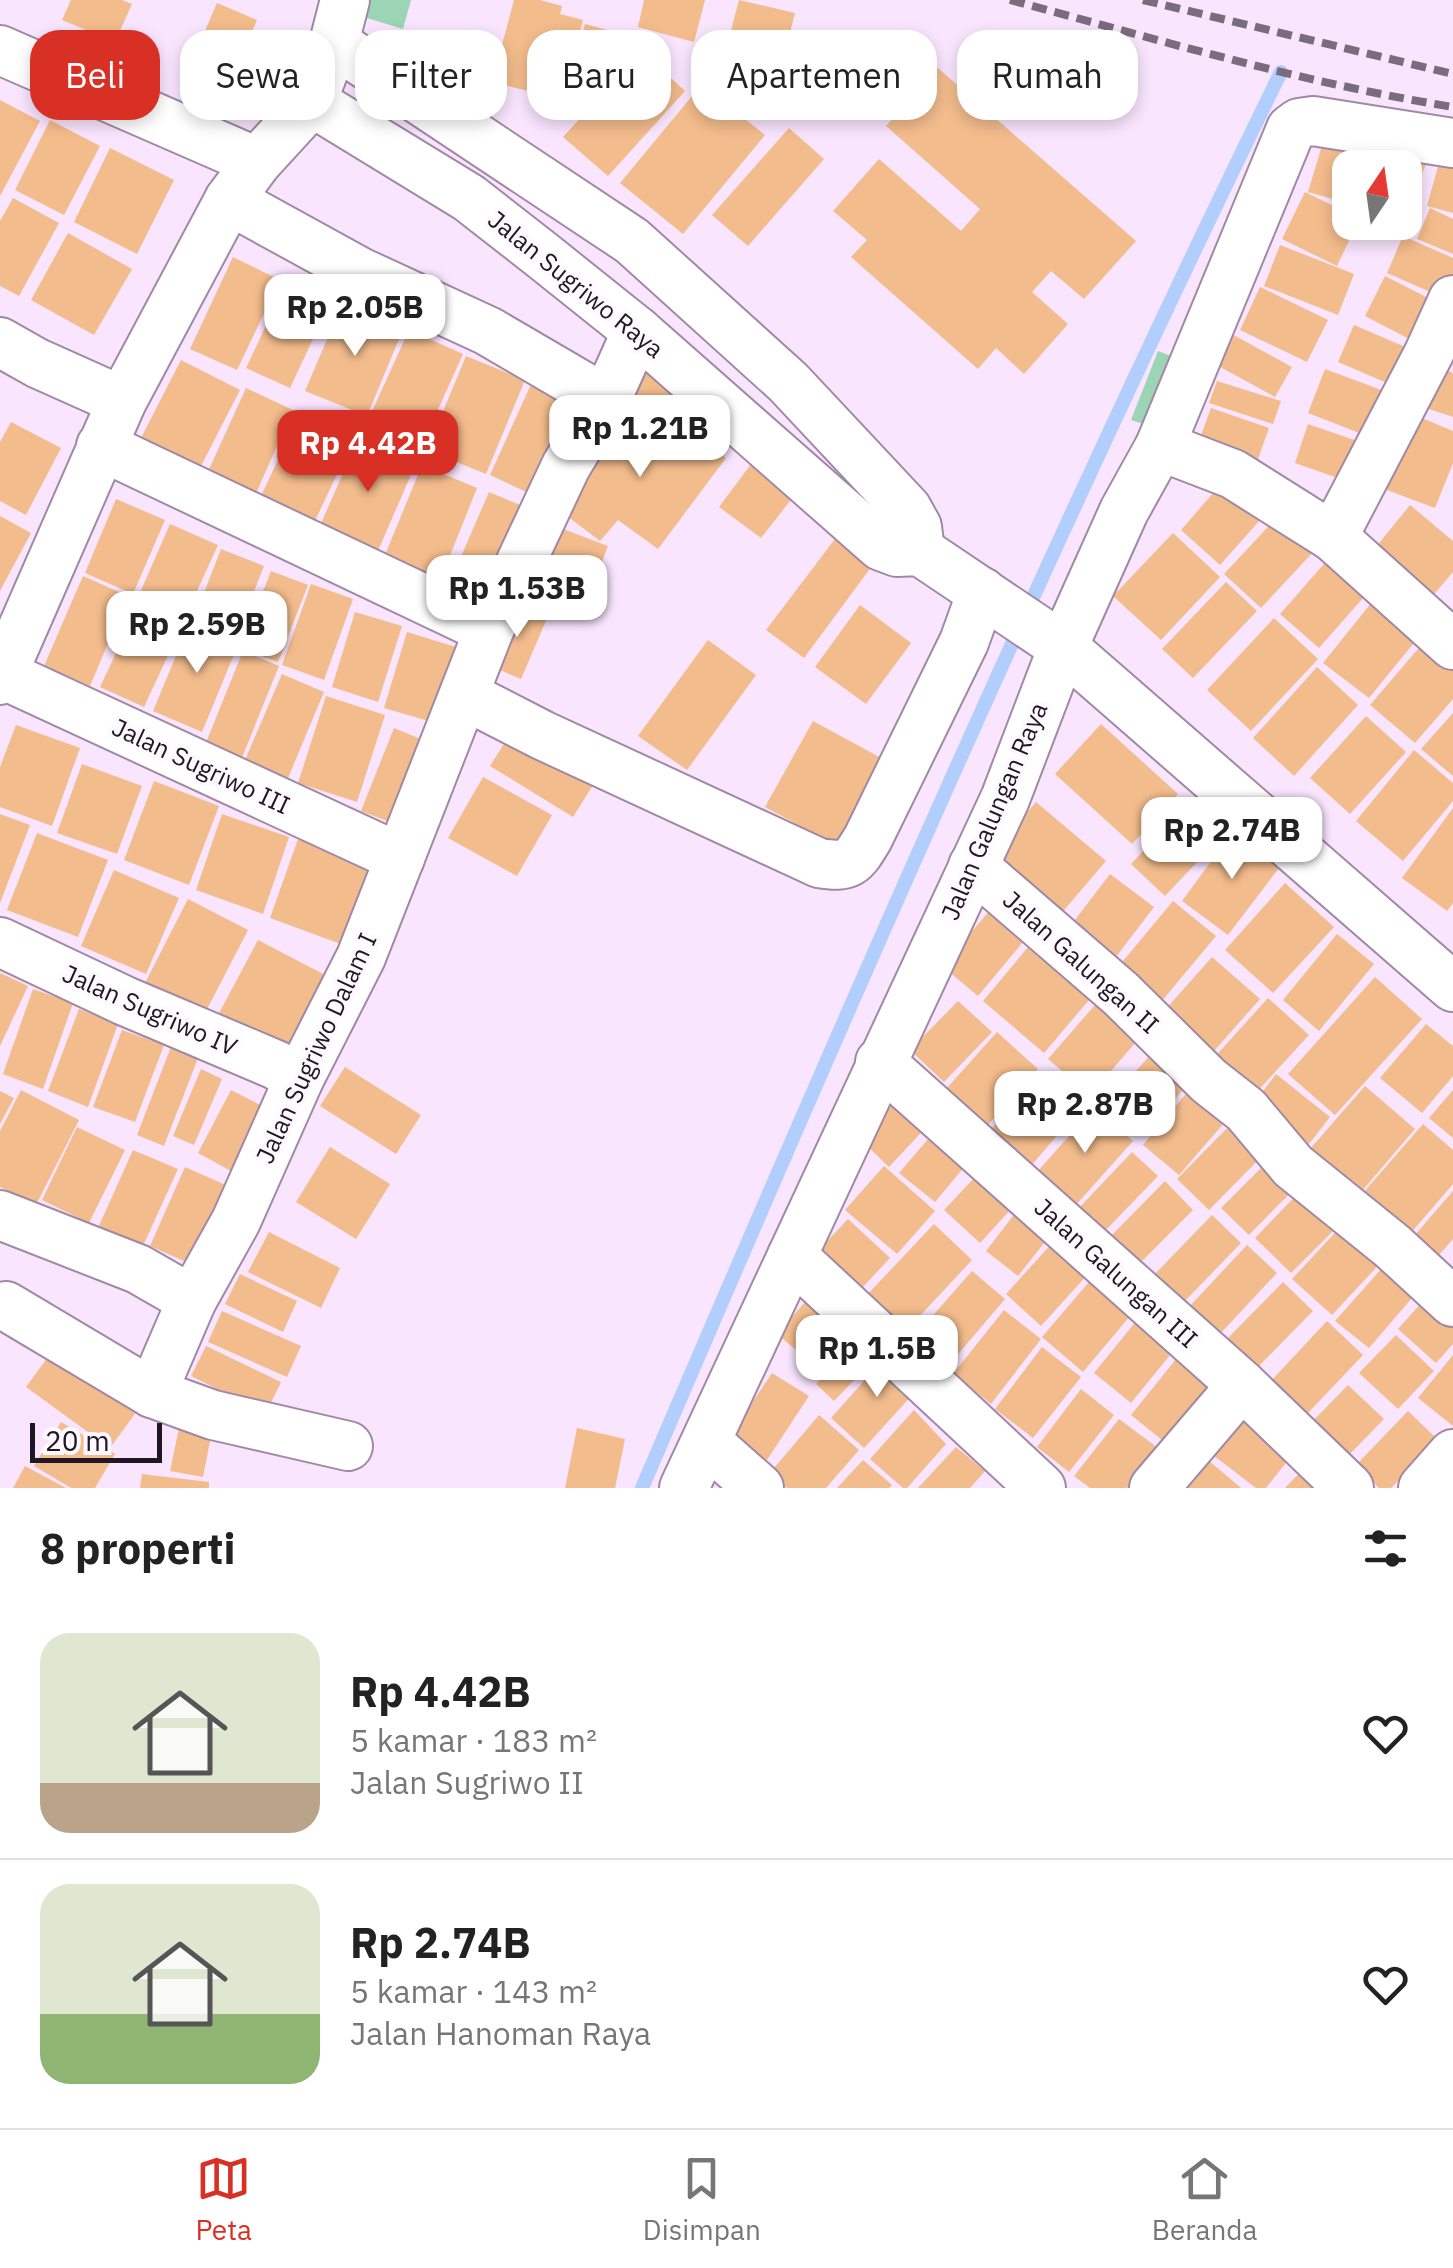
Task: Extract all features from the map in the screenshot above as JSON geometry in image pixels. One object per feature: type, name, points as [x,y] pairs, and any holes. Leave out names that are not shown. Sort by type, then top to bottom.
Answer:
[{"type":"street","points":[[340,21],[494,147],[632,242],[788,382],[907,509],[917,528],[920,552]]},
{"type":"street","points":[[0,50],[257,162]]},
{"type":"street","name":"Jalan Sugriwo Raya","points":[[335,116],[469,198],[542,255],[637,331],[881,546],[897,552],[920,552],[1056,642],[1453,987]]},
{"type":"street","points":[[1,676],[122,402],[229,200],[296,120]]},
{"type":"street","name":"Jalan Galungan Raya","points":[[684,1488],[1004,799],[1056,642],[1160,446],[1291,128],[1313,121],[1453,144]]},
{"type":"street","points":[[469,198],[494,147]]},
{"type":"street","points":[[229,200],[360,272],[488,332],[606,400]]},
{"type":"street","points":[[542,255],[576,203]]},
{"type":"street","points":[[1333,537],[1441,356],[1453,300]]},
{"type":"street","name":"Jalan Sugriwo Dalam I","points":[[152,1393],[192,1300],[236,1221],[361,957],[488,630],[566,466],[606,400],[637,331]]},
{"type":"street","points":[[0,342],[122,402]]},
{"type":"street","points":[[102,446],[488,630]]},
{"type":"street","points":[[1160,446],[1233,474],[1333,537],[1453,645]]},
{"type":"street","points":[[464,694],[819,863],[844,865],[854,860],[868,838],[985,594]]},
{"type":"street","name":"Jalan Sugriwo III","points":[[1,676],[400,858]]},
{"type":"street","name":"Jalan Galungan II","points":[[973,866],[1122,994],[1210,1081],[1246,1110],[1294,1166],[1453,1302]]},
{"type":"street","name":"Jalan Sugriwo IV","points":[[0,942],[300,1079]]},
{"type":"street","name":"Jalan Galungan III","points":[[880,1062],[1242,1385],[1348,1488]]},
{"type":"street","points":[[0,1215],[138,1269],[192,1300]]},
{"type":"street","points":[[792,1256],[1042,1488]]},
{"type":"street","points":[[2,1317],[56,1339],[152,1393],[213,1415],[348,1446]]},
{"type":"street","points":[[1154,1488],[1242,1385]]},
{"type":"street","points":[[707,1442],[759,1488]]},
{"type":"street","points":[[1423,1488],[1453,1454]]},
{"type":"green space","points":[[358,0],[411,0],[403,29],[354,14]]},
{"type":"green space","points":[[1158,351],[1184,361],[1158,429],[1131,420]]},
{"type":"building","points":[[71,0],[122,0],[132,4],[120,30],[86,30],[62,20]]},
{"type":"building","points":[[514,0],[540,0],[562,6],[560,14],[583,20],[580,30],[527,30],[527,91],[507,86],[506,30]]},
{"type":"building","points":[[644,0],[705,0],[697,30],[691,30],[691,41],[671,36],[671,30],[638,27]]},
{"type":"building","points":[[739,0],[795,13],[791,30],[731,30]]},
{"type":"building","points":[[217,3],[257,20],[253,30],[205,30]]},
{"type":"building","points":[[585,24],[608,30],[583,30]]},
{"type":"building","points":[[937,69],[957,85],[957,120],[998,120],[1136,241],[1084,299],[1051,271],[1032,292],[1068,324],[1024,374],[996,348],[978,369],[851,257],[867,240],[833,211],[879,159],[961,231],[980,209],[886,126],[891,120],[937,120]]},
{"type":"building","points":[[671,78],[685,91],[671,106]]},
{"type":"building","points":[[691,97],[691,120],[746,120],[765,135],[683,234],[620,183]]},
{"type":"building","points":[[0,100],[30,116],[30,120],[40,121],[0,196]]},
{"type":"building","points":[[50,120],[100,146],[64,215],[15,190]]},
{"type":"building","points":[[579,120],[659,120],[608,176],[563,137]]},
{"type":"building","points":[[789,128],[824,159],[748,246],[712,215]]},
{"type":"building","points":[[1324,139],[1360,150],[1332,150],[1332,199],[1308,192]]},
{"type":"building","points":[[110,148],[174,180],[137,254],[74,222]]},
{"type":"building","points":[[1441,156],[1453,160],[1453,213],[1427,206]]},
{"type":"building","points":[[1305,192],[1332,205],[1332,240],[1349,240],[1337,266],[1282,239]]},
{"type":"building","points":[[13,198],[59,223],[19,296],[0,286],[0,221]]},
{"type":"building","points":[[1430,208],[1453,219],[1453,254],[1419,240]]},
{"type":"building","points":[[68,233],[132,269],[94,335],[31,300]]},
{"type":"building","points":[[1401,240],[1412,240],[1453,258],[1453,277],[1444,298],[1387,273]]},
{"type":"building","points":[[1280,245],[1354,274],[1338,315],[1264,286]]},
{"type":"building","points":[[233,257],[280,280],[237,370],[190,349]]},
{"type":"building","points":[[1385,276],[1436,302],[1415,342],[1365,316]]},
{"type":"building","points":[[285,285],[329,305],[290,388],[246,368]]},
{"type":"building","points":[[1260,287],[1328,320],[1307,362],[1240,330]]},
{"type":"building","points":[[343,302],[404,327],[367,416],[305,391]]},
{"type":"building","points":[[1354,325],[1410,349],[1394,386],[1338,362]]},
{"type":"building","points":[[409,330],[463,354],[423,443],[369,418]]},
{"type":"building","points":[[1228,332],[1292,367],[1275,397],[1211,362]]},
{"type":"building","points":[[466,356],[525,380],[486,474],[427,450]]},
{"type":"building","points":[[650,358],[687,383],[660,420],[624,394]]},
{"type":"building","points":[[181,360],[240,390],[200,468],[141,438]]},
{"type":"building","points":[[1441,368],[1453,373],[1453,417],[1426,408]]},
{"type":"building","points":[[1325,369],[1384,391],[1367,436],[1308,413]]},
{"type":"building","points":[[1217,381],[1281,401],[1273,424],[1209,403]]},
{"type":"building","points":[[532,382],[579,403],[537,497],[490,475]]},
{"type":"building","points":[[246,388],[293,410],[254,498],[206,476]]},
{"type":"building","points":[[630,405],[677,440],[686,429],[726,458],[658,549],[618,520],[600,541],[554,506]]},
{"type":"building","points":[[1211,408],[1269,428],[1258,459],[1200,438]]},
{"type":"building","points":[[302,409],[356,434],[314,523],[260,498]]},
{"type":"building","points":[[1417,416],[1453,431],[1453,463],[1435,508],[1387,490]]},
{"type":"building","points":[[11,422],[61,448],[26,515],[0,501],[0,442]]},
{"type":"building","points":[[1308,424],[1366,444],[1352,483],[1295,463]]},
{"type":"building","points":[[359,437],[417,461],[377,553],[319,528]]},
{"type":"building","points":[[754,460],[797,492],[761,538],[719,507]]},
{"type":"building","points":[[422,465],[477,488],[441,578],[385,555]]},
{"type":"building","points":[[1228,476],[1269,510],[1220,565],[1181,530]]},
{"type":"building","points":[[489,492],[530,509],[490,600],[450,582]]},
{"type":"building","points":[[116,499],[165,520],[133,594],[85,573]]},
{"type":"building","points":[[1410,505],[1453,541],[1453,572],[1425,605],[1368,557]]},
{"type":"building","points":[[0,516],[31,533],[0,591]]},
{"type":"building","points":[[1277,517],[1315,550],[1261,608],[1224,574]]},
{"type":"building","points":[[547,523],[608,546],[596,577],[535,554]]},
{"type":"building","points":[[170,524],[218,545],[186,615],[139,595]]},
{"type":"building","points":[[1173,533],[1220,577],[1161,640],[1113,596]]},
{"type":"building","points":[[838,535],[875,562],[804,658],[766,630]]},
{"type":"building","points":[[221,549],[264,566],[238,632],[195,616]]},
{"type":"building","points":[[1331,556],[1370,590],[1319,648],[1280,614]]},
{"type":"building","points":[[271,571],[308,585],[278,662],[241,648]]},
{"type":"building","points":[[83,576],[128,596],[90,686],[44,666]]},
{"type":"building","points":[[1226,582],[1257,611],[1193,678],[1162,649]]},
{"type":"building","points":[[311,584],[353,599],[324,680],[282,665]]},
{"type":"building","points":[[1376,597],[1422,633],[1369,698],[1323,663]]},
{"type":"building","points":[[513,601],[548,616],[521,679],[486,664]]},
{"type":"building","points":[[140,602],[183,623],[144,707],[100,687]]},
{"type":"building","points":[[860,605],[911,643],[866,704],[815,667]]},
{"type":"building","points":[[355,612],[402,626],[378,702],[332,687]]},
{"type":"building","points":[[1274,618],[1318,659],[1251,731],[1207,690]]},
{"type":"building","points":[[191,620],[240,640],[202,732],[153,711]]},
{"type":"building","points":[[407,632],[462,649],[439,724],[384,708]]},
{"type":"building","points":[[708,640],[756,675],[687,770],[638,736]]},
{"type":"building","points":[[1424,642],[1453,666],[1453,699],[1415,743],[1370,705]]},
{"type":"building","points":[[243,651],[279,666],[241,760],[205,745]]},
{"type":"building","points":[[1317,667],[1358,705],[1294,776],[1253,738]]},
{"type":"building","points":[[282,674],[324,692],[288,778],[245,760]]},
{"type":"building","points":[[326,696],[385,715],[357,802],[298,783]]},
{"type":"building","points":[[1453,713],[1453,776],[1421,749]]},
{"type":"building","points":[[1366,716],[1406,752],[1350,814],[1310,778]]},
{"type":"building","points":[[813,721],[894,765],[847,851],[765,807]]},
{"type":"building","points":[[1101,724],[1178,794],[1132,844],[1055,774]]},
{"type":"building","points":[[16,725],[80,748],[52,826],[0,807],[0,767]]},
{"type":"building","points":[[394,728],[428,742],[395,824],[361,811]]},
{"type":"building","points":[[512,731],[595,782],[573,817],[490,766]]},
{"type":"building","points":[[1414,750],[1453,783],[1453,801],[1403,861],[1356,821]]},
{"type":"building","points":[[82,764],[142,786],[117,854],[57,833]]},
{"type":"building","points":[[483,777],[552,815],[517,876],[448,838]]},
{"type":"building","points":[[154,781],[219,806],[189,885],[124,860]]},
{"type":"building","points":[[1199,792],[1233,824],[1165,896],[1131,864]]},
{"type":"building","points":[[1036,802],[1106,861],[1059,916],[989,857]]},
{"type":"building","points":[[1453,808],[1453,903],[1447,911],[1402,878]]},
{"type":"building","points":[[0,814],[30,825],[0,903]]},
{"type":"building","points":[[222,814],[289,837],[263,914],[196,890]]},
{"type":"building","points":[[1235,829],[1282,864],[1228,935],[1182,901]]},
{"type":"building","points":[[37,833],[108,860],[78,937],[7,910]]},
{"type":"building","points":[[298,839],[377,868],[349,947],[270,918]]},
{"type":"building","points":[[114,870],[179,898],[146,974],[81,946]]},
{"type":"building","points":[[1110,874],[1154,907],[1106,970],[1062,937]]},
{"type":"building","points":[[1285,883],[1334,927],[1273,993],[1225,950]]},
{"type":"building","points":[[188,899],[248,930],[205,1013],[145,983]]},
{"type":"building","points":[[998,901],[1033,930],[978,996],[942,966]]},
{"type":"building","points":[[1173,901],[1216,936],[1156,1008],[1113,973]]},
{"type":"building","points":[[1039,934],[1101,986],[1044,1053],[983,1001]]},
{"type":"building","points":[[1337,934],[1374,964],[1319,1031],[1283,1000]]},
{"type":"building","points":[[258,940],[325,975],[284,1053],[217,1017]]},
{"type":"building","points":[[1212,957],[1260,999],[1206,1060],[1158,1018]]},
{"type":"building","points":[[0,973],[28,986],[0,1046]]},
{"type":"building","points":[[1375,977],[1422,1019],[1335,1115],[1288,1074]]},
{"type":"building","points":[[33,989],[73,1003],[43,1089],[3,1074]]},
{"type":"building","points":[[1108,990],[1149,1027],[1090,1095],[1048,1059]]},
{"type":"building","points":[[1268,998],[1309,1035],[1252,1097],[1211,1061]]},
{"type":"building","points":[[958,1001],[992,1032],[944,1082],[910,1050]]},
{"type":"building","points":[[79,1009],[118,1024],[88,1107],[48,1091]]},
{"type":"building","points":[[1426,1024],[1453,1046],[1453,1076],[1422,1113],[1380,1078]]},
{"type":"building","points":[[122,1030],[164,1045],[135,1122],[93,1107]]},
{"type":"building","points":[[997,1032],[1038,1069],[987,1126],[946,1089]]},
{"type":"building","points":[[1164,1040],[1199,1072],[1141,1136],[1105,1105]]},
{"type":"building","points":[[171,1047],[198,1058],[164,1146],[137,1135]]},
{"type":"building","points":[[345,1067],[421,1115],[396,1154],[320,1106]]},
{"type":"building","points":[[201,1069],[222,1079],[194,1145],[173,1136]]},
{"type":"building","points":[[1276,1074],[1330,1117],[1309,1144],[1255,1102]]},
{"type":"building","points":[[1038,1075],[1079,1110],[1030,1167],[989,1132]]},
{"type":"building","points":[[1200,1077],[1237,1108],[1179,1175],[1143,1145]]},
{"type":"building","points":[[1365,1086],[1415,1129],[1361,1192],[1310,1149]]},
{"type":"building","points":[[21,1090],[79,1120],[36,1205],[0,1187],[0,1131]]},
{"type":"building","points":[[231,1090],[274,1112],[240,1176],[198,1153]]},
{"type":"building","points":[[1453,1090],[1453,1138],[1429,1118]]},
{"type":"building","points":[[0,1091],[14,1098],[0,1124]]},
{"type":"building","points":[[901,1096],[930,1123],[889,1167],[860,1139]]},
{"type":"building","points":[[1095,1107],[1133,1141],[1075,1206],[1037,1172]]},
{"type":"building","points":[[1242,1113],[1274,1144],[1209,1210],[1177,1179]]},
{"type":"building","points":[[1423,1124],[1453,1150],[1453,1184],[1410,1234],[1363,1193]]},
{"type":"building","points":[[77,1127],[125,1150],[89,1223],[42,1200]]},
{"type":"building","points":[[935,1131],[970,1160],[935,1202],[899,1173]]},
{"type":"building","points":[[330,1147],[390,1184],[356,1239],[296,1202]]},
{"type":"building","points":[[133,1150],[178,1169],[142,1248],[98,1228]]},
{"type":"building","points":[[1132,1152],[1158,1176],[1103,1233],[1078,1209]]},
{"type":"building","points":[[1276,1153],[1303,1180],[1249,1235],[1221,1208]]},
{"type":"building","points":[[884,1166],[935,1211],[897,1254],[845,1210]]},
{"type":"building","points":[[185,1167],[228,1186],[193,1265],[150,1246]]},
{"type":"building","points":[[977,1175],[1012,1208],[980,1243],[944,1210]]},
{"type":"building","points":[[1165,1181],[1193,1210],[1137,1266],[1109,1238]]},
{"type":"building","points":[[1307,1184],[1344,1220],[1291,1273],[1255,1238]]},
{"type":"building","points":[[1453,1191],[1453,1239],[1438,1256],[1414,1236]]},
{"type":"building","points":[[1026,1199],[1059,1224],[1018,1276],[986,1251]]},
{"type":"building","points":[[1212,1215],[1241,1243],[1182,1304],[1153,1276]]},
{"type":"building","points":[[848,1219],[890,1258],[862,1288],[820,1249]]},
{"type":"building","points":[[1346,1221],[1386,1257],[1332,1315],[1292,1279]]},
{"type":"building","points":[[934,1224],[972,1260],[904,1333],[865,1297]]},
{"type":"building","points":[[1063,1231],[1098,1263],[1041,1326],[1006,1294]]},
{"type":"building","points":[[269,1232],[340,1268],[321,1308],[248,1272]]},
{"type":"building","points":[[1247,1245],[1277,1273],[1219,1335],[1189,1307]]},
{"type":"building","points":[[1391,1258],[1423,1285],[1369,1348],[1335,1321]]},
{"type":"building","points":[[1100,1269],[1141,1303],[1083,1372],[1042,1337]]},
{"type":"building","points":[[972,1271],[1005,1299],[948,1366],[914,1337]]},
{"type":"building","points":[[240,1274],[297,1301],[283,1332],[225,1304]]},
{"type":"building","points":[[1283,1282],[1313,1311],[1254,1371],[1224,1342]]},
{"type":"building","points":[[1433,1290],[1453,1307],[1453,1344],[1436,1363],[1398,1329]]},
{"type":"building","points":[[805,1302],[843,1335],[815,1366],[777,1334]]},
{"type":"building","points":[[1146,1309],[1183,1339],[1131,1403],[1094,1373]]},
{"type":"building","points":[[1004,1310],[1041,1339],[991,1404],[953,1374]]},
{"type":"building","points":[[222,1311],[301,1346],[287,1377],[208,1342]]},
{"type":"building","points":[[1327,1321],[1363,1355],[1306,1415],[1270,1382]]},
{"type":"building","points":[[1396,1335],[1434,1371],[1398,1409],[1359,1373]]},
{"type":"building","points":[[859,1338],[878,1355],[834,1401],[816,1384]]},
{"type":"building","points":[[56,1346],[140,1407],[110,1448],[26,1387]]},
{"type":"building","points":[[206,1346],[281,1382],[266,1413],[191,1376]]},
{"type":"building","points":[[1042,1347],[1081,1377],[1033,1438],[995,1409]]},
{"type":"building","points":[[1185,1348],[1226,1381],[1172,1448],[1131,1415]]},
{"type":"building","points":[[890,1352],[924,1382],[864,1448],[831,1418]]},
{"type":"building","points":[[1453,1355],[1453,1426],[1418,1398]]},
{"type":"building","points":[[772,1373],[809,1396],[761,1469],[724,1445]]},
{"type":"building","points":[[1348,1385],[1384,1419],[1346,1458],[1310,1424]]},
{"type":"building","points":[[1081,1389],[1114,1415],[1069,1472],[1037,1447]]},
{"type":"building","points":[[914,1410],[946,1444],[903,1488],[870,1459]]},
{"type":"building","points":[[1235,1411],[1292,1455],[1266,1488],[1256,1488],[1205,1449]]},
{"type":"building","points":[[1408,1411],[1438,1440],[1391,1488],[1379,1488],[1356,1465]]},
{"type":"building","points":[[182,1414],[214,1421],[203,1477],[170,1471]]},
{"type":"building","points":[[819,1415],[859,1450],[826,1488],[787,1488],[769,1474]]},
{"type":"building","points":[[1119,1419],[1158,1448],[1127,1488],[1090,1488],[1074,1476]]},
{"type":"building","points":[[61,1422],[115,1454],[95,1488],[71,1488],[34,1466]]},
{"type":"building","points":[[577,1428],[625,1439],[615,1488],[565,1488]]},
{"type":"building","points":[[956,1447],[985,1471],[970,1488],[918,1488]]},
{"type":"building","points":[[1202,1455],[1241,1488],[1173,1488]]},
{"type":"building","points":[[863,1460],[892,1485],[837,1488]]},
{"type":"building","points":[[1311,1461],[1340,1488],[1285,1488]]},
{"type":"building","points":[[25,1466],[66,1488],[13,1488]]},
{"type":"building","points":[[142,1474],[209,1482],[209,1488],[140,1488]]},
{"type":"waterway","points":[[642,1488],[952,776],[1114,422],[1281,72]]},
{"type":"railway","points":[[1010,0],[1285,73],[1453,107]]},
{"type":"railway","points":[[1143,0],[1453,74]]}]
